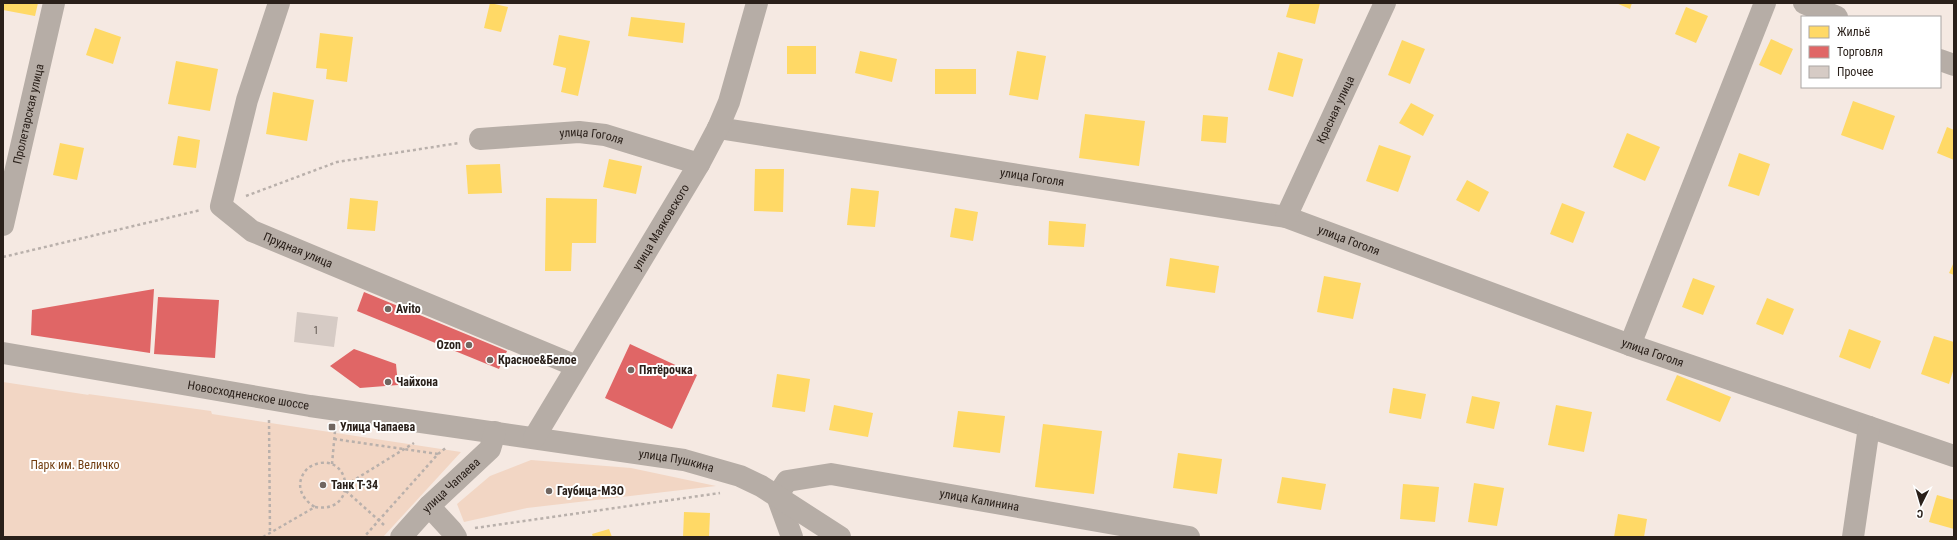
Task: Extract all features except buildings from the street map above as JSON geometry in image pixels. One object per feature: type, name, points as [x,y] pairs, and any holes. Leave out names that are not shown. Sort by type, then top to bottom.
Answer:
[{"type":"street","name":"Пролетарская улица","points":[[3,225],[54,3]]},
{"type":"street","name":"Прудная улица","points":[[279,3],[247,100],[221,206],[252,231],[576,366]]},
{"type":"street","name":"улица Маяковского","points":[[534,438],[699,164],[718,128],[729,102],[757,3]]},
{"type":"street","name":"Красная улица","points":[[1286,217],[1385,3]]},
{"type":"street","points":[[1630,345],[1766,3]]},
{"type":"street","points":[[1804,3],[1836,16]]},
{"type":"street","points":[[1941,60],[1954,65]]},
{"type":"street","name":"улица Гоголя","points":[[718,128],[1286,217],[1630,345],[1954,456]]},
{"type":"street","name":"улица Гоголя","points":[[480,139],[579,132],[605,135],[699,164]]},
{"type":"street","name":"Новосходненское шоссе","points":[[3,353],[310,406],[496,432]]},
{"type":"street","points":[[1853,537],[1869,428]]},
{"type":"street","name":"улица Пушкина","points":[[496,432],[684,460],[740,476],[777,496],[840,537]]},
{"type":"street","name":"улица Чапаева","points":[[395,533],[429,506],[490,449],[496,432]]},
{"type":"street","name":"улица Калинина","points":[[777,496],[787,481],[831,474],[1189,537]]},
{"type":"street","points":[[777,496],[792,537]]},
{"type":"street","points":[[429,506],[454,534]]},
{"type":"path","points":[[268,413],[270,534]]},
{"type":"path","points":[[332,464],[336,423]]},
{"type":"path","points":[[346,486],[422,438],[438,424]]},
{"type":"path","points":[[334,439],[438,454],[364,537]]},
{"type":"path","points":[[324,462],[332,464],[338,468],[345,478],[346,486],[346,491],[339,502],[332,507],[323,509],[315,507],[307,502],[302,496],[300,480],[309,467],[324,462]]},
{"type":"path","points":[[346,491],[395,533]]},
{"type":"path","points":[[454,534],[721,493]]},
{"type":"path","points":[[263,537],[315,507]]},
{"type":"green space","name":"Парк им. Величко","points":[[3,382],[211,411],[212,414],[461,452],[383,537],[3,537]]},
{"type":"green space","points":[[531,460],[631,468],[716,486],[527,508],[464,522],[457,504],[490,476]]},
{"type":"place","name":"Avito","points":[[388,309]]},
{"type":"place","name":"Ozon","points":[[469,345]]},
{"type":"place","name":"Красное&Белое","points":[[490,360]]},
{"type":"place","name":"Пятёрочка","points":[[631,370]]},
{"type":"place","name":"Чайхона","points":[[388,382]]},
{"type":"place","name":"Улица Чапаева","points":[[332,427]]},
{"type":"place","name":"Танк Т-34","points":[[323,485]]},
{"type":"place","name":"Гаубица-МЗО","points":[[549,491]]}]
